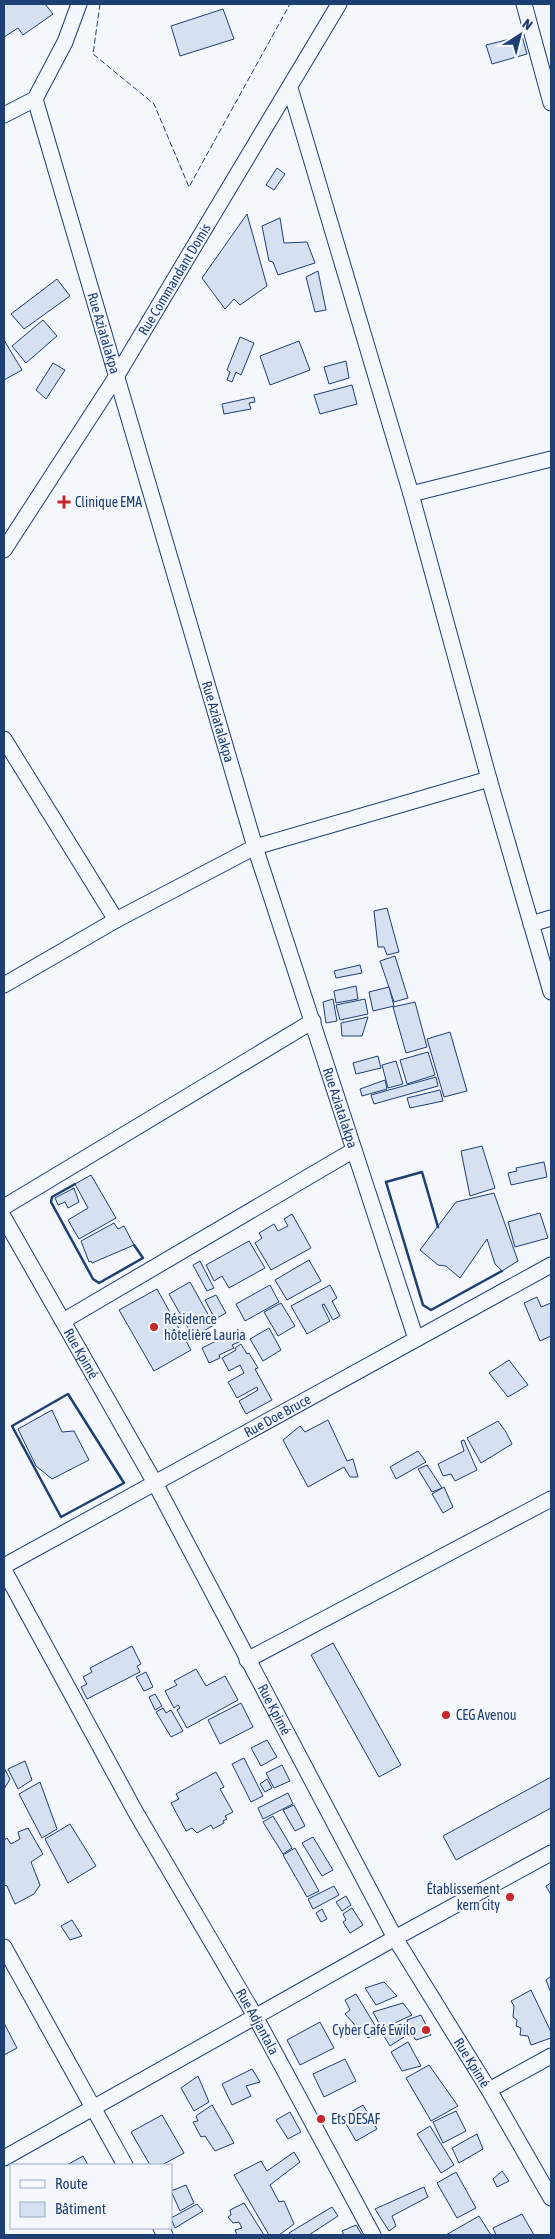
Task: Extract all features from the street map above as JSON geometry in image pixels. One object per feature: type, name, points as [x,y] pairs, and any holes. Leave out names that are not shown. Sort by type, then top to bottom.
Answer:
[{"type":"street","points":[[4,115],[35,99],[64,42],[79,4]]},
{"type":"street","points":[[524,4],[551,103]]},
{"type":"street","name":"Rue Commandant Domis","points":[[4,550],[116,377],[290,88],[337,5]]},
{"type":"street","points":[[290,88],[410,494],[489,779],[551,992]]},
{"type":"street","name":"Rue Aziatalakpa","points":[[35,99],[255,847],[416,1339]]},
{"type":"street","points":[[410,494],[551,459]]},
{"type":"street","points":[[4,738],[116,920]]},
{"type":"street","points":[[4,985],[116,920],[255,847],[489,779]]},
{"type":"street","points":[[531,924],[551,918]]},
{"type":"street","points":[[4,1207],[313,1021]]},
{"type":"street","points":[[63,1321],[354,1150]]},
{"type":"street","name":"Rue Kpimé","points":[[4,1218],[155,1482],[395,1938],[489,2090],[551,2198]]},
{"type":"street","name":"Rue Doe Bruce","points":[[4,1566],[551,1265]]},
{"type":"street","points":[[247,1660],[551,1499]]},
{"type":"street","name":"Rue Adjantala","points":[[4,1570],[135,1811],[255,2016],[373,2235]]},
{"type":"street","points":[[4,2158],[255,2016],[551,1853]]},
{"type":"street","points":[[4,1948],[124,2164]]},
{"type":"street","points":[[489,2090],[551,2056]]},
{"type":"building","points":[[4,4],[45,4],[53,14],[23,35],[18,28],[4,37]]},
{"type":"building","points":[[223,9],[234,39],[180,56],[171,26]]},
{"type":"building","points":[[522,36],[527,54],[492,64],[486,45]]},
{"type":"building","points":[[277,168],[285,174],[274,190],[266,185]]},
{"type":"building","points":[[247,214],[267,286],[240,305],[234,299],[225,309],[202,278]]},
{"type":"building","points":[[280,218],[284,243],[307,242],[315,263],[278,275],[273,262],[269,261],[262,226]]},
{"type":"building","points":[[318,271],[326,310],[315,312],[306,277]]},
{"type":"building","points":[[57,279],[70,296],[24,329],[11,314]]},
{"type":"building","points":[[43,320],[57,336],[26,363],[12,346]]},
{"type":"building","points":[[240,337],[254,343],[241,375],[236,372],[232,382],[227,380],[230,372],[227,370]]},
{"type":"building","points":[[4,340],[22,370],[4,380]]},
{"type":"building","points":[[299,341],[310,370],[270,385],[260,356]]},
{"type":"building","points":[[346,361],[349,378],[329,384],[324,367]]},
{"type":"building","points":[[53,363],[65,370],[46,399],[36,390]]},
{"type":"building","points":[[352,385],[357,404],[320,414],[314,395]]},
{"type":"building","points":[[254,397],[255,402],[249,403],[251,409],[224,414],[222,404]]},
{"type":"building","points":[[387,908],[399,952],[387,955],[384,947],[378,947],[374,911]]},
{"type":"building","points":[[395,956],[408,998],[394,1002],[380,961]]},
{"type":"building","points":[[360,965],[362,973],[336,978],[334,971]]},
{"type":"building","points":[[356,986],[358,999],[336,1003],[334,991]]},
{"type":"building","points":[[389,987],[394,1006],[373,1011],[369,992]]},
{"type":"building","points":[[333,999],[337,1021],[326,1023],[323,1002]]},
{"type":"building","points":[[365,999],[368,1014],[340,1020],[336,1005]]},
{"type":"building","points":[[415,1002],[427,1047],[406,1053],[393,1007]]},
{"type":"building","points":[[368,1017],[362,1036],[342,1036],[341,1023]]},
{"type":"building","points":[[450,1032],[467,1091],[444,1097],[427,1039]]},
{"type":"building","points":[[428,1052],[435,1075],[407,1084],[400,1060]]},
{"type":"building","points":[[378,1056],[381,1068],[356,1074],[353,1063]]},
{"type":"building","points":[[396,1061],[403,1084],[388,1088],[382,1065]]},
{"type":"building","points":[[436,1077],[438,1086],[374,1104],[371,1095]]},
{"type":"building","points":[[385,1080],[387,1089],[362,1096],[360,1089]]},
{"type":"building","points":[[440,1090],[443,1101],[410,1108],[407,1098]]},
{"type":"building","points":[[482,1146],[495,1188],[470,1196],[461,1151]]},
{"type":"building","points":[[544,1162],[547,1177],[511,1185],[508,1173],[517,1171],[516,1168]]},
{"type":"building","points":[[91,1175],[116,1218],[79,1239],[68,1220],[88,1208],[75,1184]]},
{"type":"building","points":[[74,1188],[79,1202],[68,1208],[65,1202],[58,1205],[55,1198]]},
{"type":"building","points":[[494,1193],[518,1261],[502,1271],[495,1264],[487,1239],[460,1278],[446,1266],[438,1265],[420,1250],[456,1202]]},
{"type":"building","points":[[540,1213],[548,1238],[515,1247],[508,1222]]},
{"type":"building","points":[[292,1214],[311,1248],[271,1270],[255,1243],[262,1238],[259,1233],[274,1224],[278,1231],[288,1226],[284,1219]]},
{"type":"building","points":[[114,1223],[118,1229],[124,1226],[134,1245],[92,1263],[91,1261],[89,1262],[81,1241]]},
{"type":"building","points":[[249,1241],[265,1268],[229,1288],[222,1276],[214,1281],[206,1265]]},
{"type":"building","points":[[309,1260],[321,1281],[287,1300],[275,1280]]},
{"type":"building","points":[[200,1261],[214,1288],[207,1291],[193,1265]]},
{"type":"building","points":[[190,1282],[214,1325],[193,1337],[169,1294]]},
{"type":"building","points":[[270,1285],[279,1302],[245,1321],[236,1304]]},
{"type":"building","points":[[330,1285],[337,1298],[332,1301],[340,1316],[333,1320],[324,1304],[322,1305],[330,1321],[307,1334],[291,1306]]},
{"type":"building","points":[[157,1289],[191,1350],[154,1371],[119,1310]]},
{"type":"building","points":[[216,1295],[226,1313],[215,1319],[205,1300]]},
{"type":"building","points":[[537,1297],[541,1307],[551,1303],[551,1336],[540,1341],[524,1303]]},
{"type":"building","points":[[281,1303],[295,1326],[278,1336],[264,1312]]},
{"type":"building","points":[[269,1328],[281,1350],[263,1361],[250,1339]]},
{"type":"building","points":[[236,1331],[241,1341],[232,1345],[234,1348],[219,1355],[220,1358],[209,1363],[202,1348]]},
{"type":"building","points":[[241,1344],[258,1368],[255,1369],[272,1400],[246,1414],[239,1401],[258,1390],[257,1387],[237,1398],[228,1382],[244,1373],[240,1365],[229,1371],[222,1358],[236,1350],[235,1348]]},
{"type":"building","points":[[509,1360],[528,1385],[508,1397],[489,1373]]},
{"type":"building","points":[[52,1410],[62,1432],[74,1431],[89,1460],[52,1479],[36,1466],[18,1429]]},
{"type":"building","points":[[328,1420],[347,1461],[353,1459],[358,1477],[350,1477],[344,1467],[308,1487],[283,1440],[300,1426],[305,1432]]},
{"type":"building","points":[[498,1421],[512,1444],[481,1463],[467,1438]]},
{"type":"building","points":[[464,1440],[477,1470],[455,1481],[451,1474],[443,1476],[438,1464],[464,1451],[461,1441]]},
{"type":"building","points":[[418,1451],[426,1462],[396,1479],[390,1467]]},
{"type":"building","points":[[427,1465],[442,1488],[432,1492],[418,1469]]},
{"type":"building","points":[[444,1487],[453,1507],[443,1513],[432,1494]]},
{"type":"building","points":[[333,1643],[401,1765],[379,1777],[311,1655]]},
{"type":"building","points":[[132,1646],[141,1664],[137,1666],[140,1672],[87,1699],[81,1687],[87,1684],[83,1677],[92,1672],[90,1668]]},
{"type":"building","points":[[196,1669],[206,1686],[225,1676],[238,1700],[187,1728],[177,1710],[180,1708],[178,1705],[174,1708],[165,1691],[177,1685],[174,1681]]},
{"type":"building","points":[[146,1672],[153,1687],[144,1691],[136,1677]]},
{"type":"building","points":[[155,1694],[162,1706],[155,1710],[149,1697]]},
{"type":"building","points":[[241,1703],[253,1727],[220,1744],[208,1720]]},
{"type":"building","points":[[163,1708],[166,1713],[171,1710],[183,1731],[171,1737],[156,1712]]},
{"type":"building","points":[[267,1740],[277,1757],[261,1766],[251,1748]]},
{"type":"building","points":[[244,1758],[263,1796],[251,1802],[232,1764]]},
{"type":"building","points":[[25,1761],[32,1780],[18,1789],[8,1769]]},
{"type":"building","points":[[282,1765],[290,1781],[274,1788],[266,1773]]},
{"type":"building","points":[[4,1768],[10,1779],[4,1789]]},
{"type":"building","points":[[216,1772],[224,1787],[220,1789],[233,1812],[225,1816],[227,1819],[223,1821],[224,1823],[213,1829],[211,1825],[197,1833],[192,1828],[186,1831],[171,1803],[179,1799],[176,1794]]},
{"type":"building","points":[[551,1777],[551,1808],[456,1860],[443,1836]]},
{"type":"building","points":[[267,1779],[272,1788],[265,1792],[260,1784]]},
{"type":"building","points":[[40,1782],[57,1829],[42,1838],[19,1794]]},
{"type":"building","points":[[288,1793],[293,1804],[263,1819],[258,1808]]},
{"type":"building","points":[[294,1805],[305,1826],[295,1831],[283,1810]]},
{"type":"building","points":[[273,1816],[292,1848],[283,1854],[263,1822]]},
{"type":"building","points":[[70,1824],[96,1866],[68,1883],[45,1839]]},
{"type":"building","points":[[28,1828],[43,1854],[31,1862],[40,1885],[34,1894],[15,1904],[7,1886],[4,1885],[4,1840],[7,1838],[11,1844],[20,1839],[18,1832]]},
{"type":"building","points":[[313,1837],[333,1870],[322,1876],[302,1843]]},
{"type":"building","points":[[295,1848],[319,1891],[307,1897],[283,1855]]},
{"type":"building","points":[[551,1883],[551,1895],[546,1886]]},
{"type":"building","points":[[334,1886],[339,1895],[313,1909],[308,1899]]},
{"type":"building","points":[[346,1896],[351,1905],[342,1911],[336,1902]]},
{"type":"building","points":[[352,1908],[363,1925],[350,1933],[343,1922],[346,1920],[343,1914]]},
{"type":"building","points":[[322,1909],[327,1919],[321,1922],[316,1913]]},
{"type":"building","points":[[72,1920],[82,1936],[70,1940],[61,1926]]},
{"type":"building","points":[[551,1976],[551,1993],[546,1980]]},
{"type":"building","points":[[384,1982],[397,1996],[376,2005],[365,1988]]},
{"type":"building","points":[[531,1990],[551,2032],[551,2038],[531,2045],[528,2036],[520,2035],[521,2028],[516,2026],[517,2020],[513,2017],[514,2006],[511,2001]]},
{"type":"building","points":[[356,1994],[379,2032],[368,2038],[364,2032],[358,2033],[354,2024],[345,2014],[350,2010],[345,2000]]},
{"type":"building","points":[[403,2003],[412,2015],[382,2029],[373,2012]]},
{"type":"building","points":[[421,2015],[431,2035],[416,2040],[409,2031],[407,2020]]},
{"type":"building","points":[[320,2022],[334,2048],[300,2065],[287,2040]]},
{"type":"building","points":[[4,2023],[17,2048],[4,2055]]},
{"type":"building","points":[[401,2024],[407,2035],[390,2046],[382,2033]]},
{"type":"building","points":[[408,2042],[421,2066],[402,2071],[391,2052]]},
{"type":"building","points":[[345,2059],[356,2081],[324,2097],[313,2074]]},
{"type":"building","points":[[429,2065],[458,2106],[431,2121],[406,2078]]},
{"type":"building","points":[[252,2069],[260,2082],[246,2086],[251,2096],[232,2105],[222,2084]]},
{"type":"building","points":[[198,2076],[209,2102],[194,2111],[181,2088]]},
{"type":"building","points":[[212,2105],[234,2143],[215,2151],[205,2136],[201,2137],[193,2122],[198,2121],[196,2116]]},
{"type":"building","points":[[363,2105],[377,2129],[356,2141],[342,2117]]},
{"type":"building","points":[[456,2111],[466,2131],[443,2143],[433,2122]]},
{"type":"building","points":[[290,2112],[301,2132],[288,2139],[276,2120]]},
{"type":"building","points":[[162,2115],[184,2153],[164,2164],[149,2164],[131,2132]]},
{"type":"building","points":[[430,2126],[454,2165],[441,2173],[417,2134]]},
{"type":"building","points":[[477,2134],[483,2149],[459,2163],[452,2148]]},
{"type":"building","points":[[294,2152],[300,2162],[270,2185],[279,2202],[284,2201],[294,2224],[279,2235],[269,2235],[234,2175],[261,2161],[267,2171]]},
{"type":"building","points":[[83,2156],[87,2164],[69,2164]]},
{"type":"building","points":[[502,2171],[509,2181],[497,2187],[493,2179]]},
{"type":"building","points":[[456,2172],[476,2208],[457,2218],[437,2183]]},
{"type":"building","points":[[186,2185],[194,2203],[180,2211],[172,2191]]},
{"type":"building","points":[[424,2187],[428,2197],[392,2216],[396,2226],[389,2231],[375,2209]]},
{"type":"building","points":[[244,2203],[264,2235],[237,2235],[235,2230],[242,2228],[239,2222],[233,2223],[228,2217],[231,2215],[230,2210]]},
{"type":"building","points":[[197,2204],[203,2211],[175,2228],[172,2217]]},
{"type":"building","points":[[332,2207],[338,2216],[309,2235],[290,2235],[289,2233]]},
{"type":"building","points":[[522,2214],[534,2235],[496,2235],[493,2228]]},
{"type":"building","points":[[479,2216],[491,2235],[446,2235]]},
{"type":"building","points":[[356,2225],[362,2235],[344,2235],[342,2231]]},
{"type":"fence","points":[[100,4],[93,54],[154,104],[189,187],[290,4]]},
{"type":"wall","points":[[438,1227],[422,1172],[386,1182],[423,1305],[431,1310],[502,1271]]},
{"type":"wall","points":[[75,1184],[52,1197],[51,1202],[93,1279],[99,1283],[143,1258],[134,1245]]},
{"type":"wall","points":[[68,1394],[124,1483],[61,1517],[12,1426],[68,1394]]},
{"type":"place","name":"Clinique EMA","points":[[64,502]]},
{"type":"place","name":"Résidence hôtelière Lauria","points":[[154,1327]]},
{"type":"place","name":"CEG Avenou","points":[[446,1715]]},
{"type":"place","name":"Établissement kern city","points":[[510,1897]]},
{"type":"place","name":"Cyber Café Ewilo","points":[[426,2030]]},
{"type":"place","name":"Ets DESAF","points":[[321,2119]]}]
